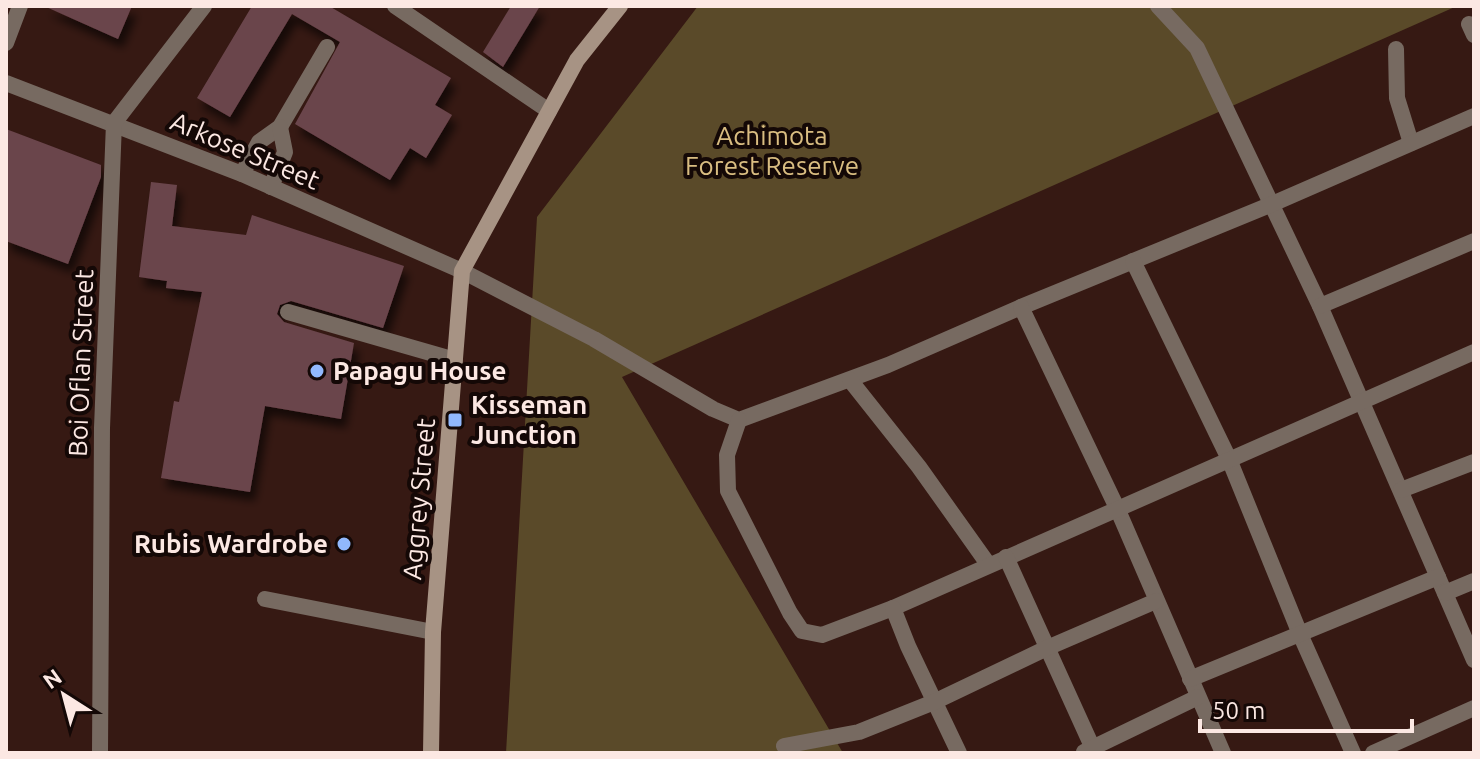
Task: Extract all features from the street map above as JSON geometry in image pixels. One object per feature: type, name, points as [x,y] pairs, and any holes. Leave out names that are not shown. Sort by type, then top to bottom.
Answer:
[{"type":"main road","name":"Aggrey Street","points":[[431,753],[433,632],[462,271],[577,60],[620,6]]},
{"type":"street","points":[[6,43],[20,6]]},
{"type":"street","points":[[114,123],[204,6]]},
{"type":"street","points":[[395,6],[549,111]]},
{"type":"street","points":[[1158,6],[1197,48],[1320,306],[1474,660]]},
{"type":"street","points":[[242,174],[259,142],[280,127],[327,47]]},
{"type":"street","points":[[1396,49],[1397,98],[1411,143]]},
{"type":"street","name":"Arkose Street","points":[[6,83],[242,174],[462,271],[542,311],[713,409],[739,420]]},
{"type":"street","points":[[1474,116],[1270,205],[850,380],[739,420],[727,455],[728,491],[777,590],[802,631],[822,635],[893,608],[1474,352]]},
{"type":"street","name":"Boi Oflan Street","points":[[100,753],[102,428],[114,123]]},
{"type":"street","points":[[271,187],[285,152],[280,127]]},
{"type":"street","points":[[1320,306],[1474,241]]},
{"type":"street","points":[[1133,261],[1229,459],[1300,634],[1353,753]]},
{"type":"street","points":[[1021,307],[1117,508],[1223,753]]},
{"type":"street","points":[[288,312],[455,360]]},
{"type":"street","points":[[850,380],[919,467],[988,564]]},
{"type":"street","points":[[1401,490],[1474,462]]},
{"type":"street","points":[[1006,557],[1090,751],[1198,697]]},
{"type":"street","points":[[1190,679],[1438,577]]},
{"type":"street","points":[[1445,593],[1474,581]]},
{"type":"street","points":[[265,599],[433,632]]},
{"type":"street","points":[[784,746],[859,732],[934,702],[1156,601]]},
{"type":"street","points":[[893,608],[959,753]]},
{"type":"street","points":[[1373,753],[1474,708]]},
{"type":"green space","name":"Achimota Forest Reserve","points":[[698,6],[1457,6],[622,377],[843,753],[506,753],[537,217]]},
{"type":"building","points":[[44,6],[132,6],[118,39]]},
{"type":"building","points":[[252,6],[329,6],[451,78],[435,105],[452,115],[426,158],[410,148],[390,180],[295,124],[340,42],[292,14],[230,117],[197,98]]},
{"type":"building","points":[[511,6],[540,6],[503,67],[483,52]]},
{"type":"building","points":[[6,129],[101,165],[101,177],[68,264],[6,241]]},
{"type":"building","points":[[151,182],[177,185],[172,226],[246,235],[252,215],[404,266],[383,328],[291,301],[280,305],[277,314],[284,322],[354,343],[341,419],[265,406],[250,492],[161,478],[174,401],[179,402],[202,292],[166,288],[167,281],[139,277]]},
{"type":"place","name":"Papagu House","points":[[317,371]]},
{"type":"place","name":"Kisseman Junction","points":[[455,420]]},
{"type":"place","name":"Rubis Wardrobe","points":[[344,544]]}]
